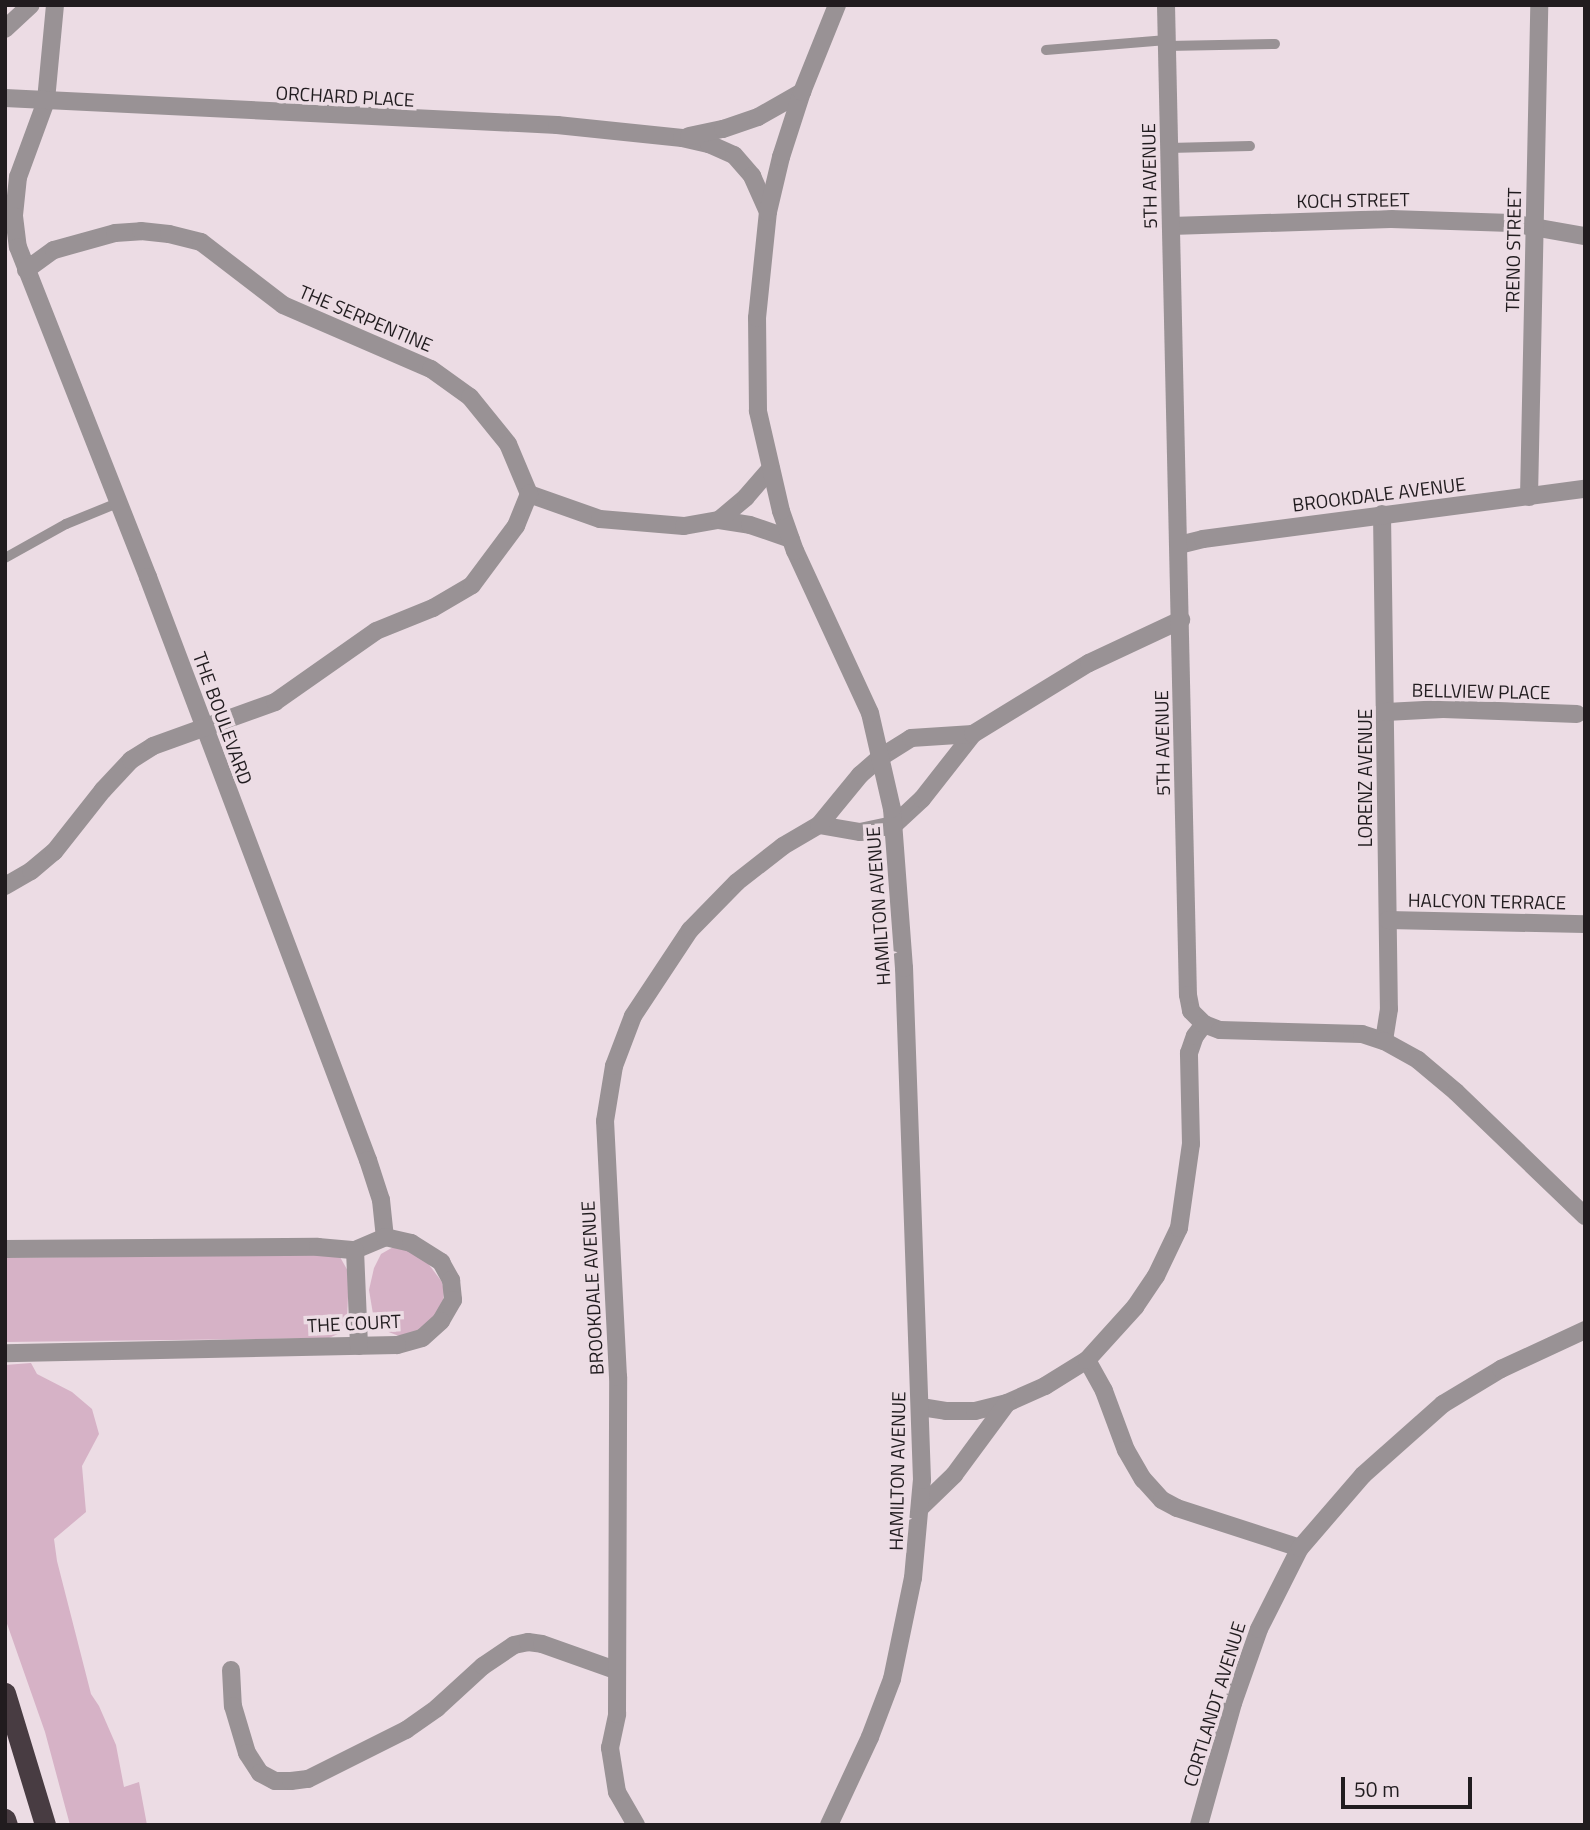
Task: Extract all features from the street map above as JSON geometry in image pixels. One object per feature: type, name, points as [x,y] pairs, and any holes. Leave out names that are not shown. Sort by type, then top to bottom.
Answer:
[{"type":"highway","points":[[5,1693],[45,1825]]},
{"type":"highway","points":[[5,1819],[7,1825]]},
{"type":"street","points":[[5,29],[31,5]]},
{"type":"street","name":"THE BOULEVARD","points":[[55,5],[46,101],[18,177],[14,216],[18,247],[120,502],[368,1160],[381,1200],[385,1237]]},
{"type":"street","name":"HAMILTON AVENUE","points":[[829,1825],[870,1737],[892,1679],[913,1578],[921,1507],[920,1407],[904,968],[894,825],[881,757],[866,702],[791,539],[758,411],[757,318],[768,212],[802,92],[837,5]]},
{"type":"street","name":"5TH AVENUE","points":[[1166,5],[1188,995],[1191,1011],[1204,1024]]},
{"type":"street","name":"TRENO STREET","points":[[1529,497],[1539,5]]},
{"type":"street","name":"ORCHARD PLACE","points":[[682,138],[723,130],[758,117],[802,92]]},
{"type":"street","name":"ORCHARD PLACE","points":[[5,98],[557,125],[682,138],[709,144],[734,155],[752,176],[768,212]]},
{"type":"street","name":"THE BOULEVARD","points":[[5,197],[14,216]]},
{"type":"street","name":"KOCH STREET","points":[[1171,226],[1391,219],[1511,223],[1585,236]]},
{"type":"street","name":"THE SERPENTINE","points":[[26,270],[54,250],[115,233],[160,233],[201,243],[282,305],[431,369],[470,397],[508,444],[529,494]]},
{"type":"street","points":[[719,520],[746,497],[771,468]]},
{"type":"street","name":"BROOKDALE AVENUE","points":[[1180,545],[1203,539],[1382,514],[1585,489]]},
{"type":"street","points":[[5,886],[31,871],[54,852],[103,790],[131,760],[153,746],[275,702],[376,631],[433,608],[472,586],[516,526],[529,494],[600,519],[684,526],[719,520],[750,525],[791,539]]},
{"type":"street","name":"LORENZ AVENUE","points":[[1382,514],[1389,1009],[1384,1041]]},
{"type":"street","name":"BROOKDALE AVENUE","points":[[894,825],[922,799],[973,734],[1089,663],[1181,620]]},
{"type":"street","name":"BELLVIEW PLACE","points":[[1386,712],[1443,709],[1577,714]]},
{"type":"street","name":"BROOKDALE AVENUE","points":[[636,1825],[617,1793],[610,1748],[617,1714],[615,1670],[618,1377],[605,1121],[614,1066],[633,1016],[690,930],[737,882],[783,846],[819,825],[860,775],[881,757],[911,738],[973,734]]},
{"type":"street","points":[[819,825],[860,832],[894,825]]},
{"type":"street","name":"HALCYON TERRACE","points":[[1388,920],[1585,924]]},
{"type":"street","points":[[920,1407],[958,1412],[1007,1404],[1045,1386],[1087,1360],[1135,1307],[1156,1276],[1179,1228],[1191,1144],[1189,1053],[1195,1036],[1204,1024],[1244,1032],[1362,1034],[1384,1041],[1418,1060],[1456,1092],[1585,1216]]},
{"type":"street","points":[[5,1248],[318,1247],[355,1250],[385,1237]]},
{"type":"street","name":"THE COURT","points":[[5,1353],[397,1345],[422,1338],[441,1321],[453,1300],[451,1280],[441,1262],[411,1243],[385,1237]]},
{"type":"street","points":[[355,1250],[359,1346]]},
{"type":"street","name":"CORTLANDT AVENUE","points":[[1199,1825],[1233,1703],[1259,1629],[1300,1548],[1363,1475],[1443,1404],[1501,1369],[1585,1330]]},
{"type":"street","points":[[1087,1360],[1104,1391],[1126,1450],[1143,1479],[1162,1500],[1177,1508],[1300,1548]]},
{"type":"street","points":[[921,1507],[954,1475],[1007,1404]]},
{"type":"street","points":[[231,1670],[233,1706],[247,1753],[260,1773],[275,1781],[308,1779],[406,1730],[437,1708],[482,1666],[514,1645],[528,1642],[542,1644],[615,1670]]},
{"type":"lane","points":[[1046,50],[1167,43],[1275,44]]},
{"type":"lane","points":[[1170,148],[1250,146]]},
{"type":"lane","points":[[5,558],[66,524],[120,502]]},
{"type":"shaded area","points":[[395,1246],[410,1250],[427,1262],[442,1282],[444,1292],[442,1309],[426,1328],[399,1336],[386,1331],[373,1314],[369,1290],[374,1268],[381,1254]]},
{"type":"shaded area","points":[[329,1254],[340,1257],[349,1273],[347,1320],[340,1333],[329,1338],[5,1342],[5,1258]]},
{"type":"shaded area","points":[[31,1363],[37,1374],[72,1392],[92,1409],[99,1434],[82,1466],[86,1512],[54,1539],[57,1561],[91,1694],[116,1745],[124,1787],[139,1782],[147,1825],[70,1825],[45,1732],[5,1618],[5,1365]]}]
